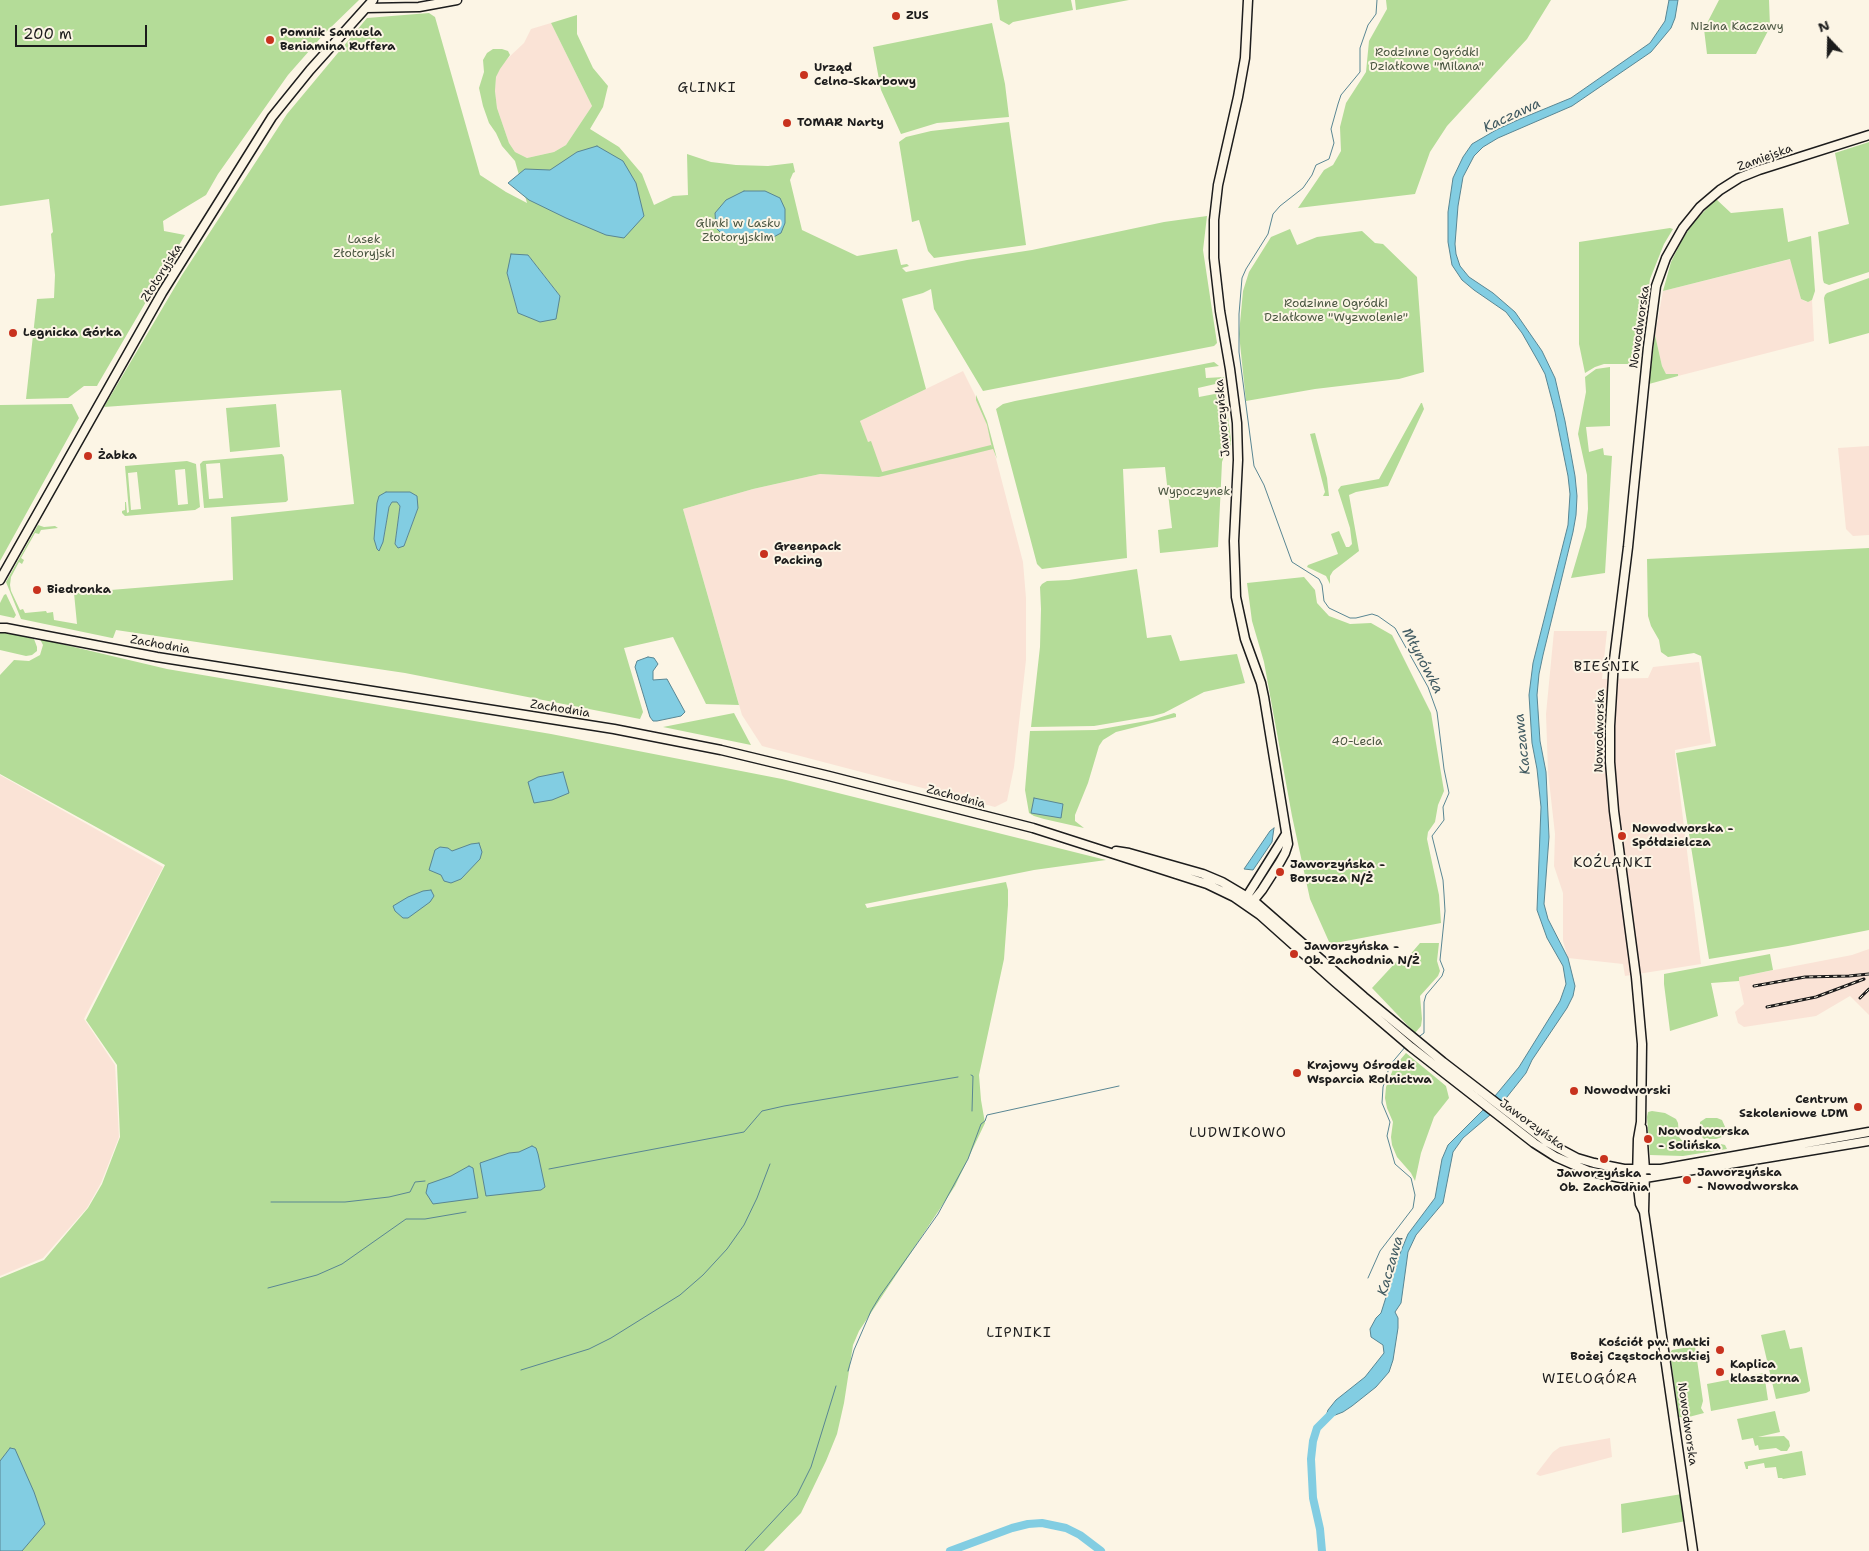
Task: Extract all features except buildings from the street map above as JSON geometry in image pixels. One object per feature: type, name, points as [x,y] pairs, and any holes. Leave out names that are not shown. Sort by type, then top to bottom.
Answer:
[{"type":"street","name":"Złotoryjska","points":[[0,580],[158,301],[272,117],[310,70],[374,0]]},
{"type":"street","points":[[366,8],[419,7],[457,0]]},
{"type":"street","name":"Jaworzyńska","points":[[1248,0],[1240,89],[1218,185],[1214,220],[1214,258],[1237,422],[1238,460],[1234,539],[1236,597],[1245,639],[1262,690],[1286,833],[1248,902],[1411,1042],[1480,1096],[1547,1142],[1577,1158],[1611,1167],[1641,1170],[1664,1168],[1869,1132]]},
{"type":"street","name":"Zamiejska","points":[[1683,228],[1712,196],[1739,178],[1775,164],[1869,135]]},
{"type":"street","name":"Nowodworska","points":[[1683,228],[1666,258],[1654,294],[1612,692],[1610,744],[1612,783],[1639,1005],[1642,1064],[1641,1122],[1644,1140],[1640,1204],[1644,1212],[1693,1551]]},
{"type":"street","name":"Zachodnia","points":[[2,627],[158,656],[614,729],[721,750],[1015,824],[1102,849],[1127,859],[1207,884],[1248,902]]},
{"type":"street","name":"Jaworzyńska","points":[[1504,1114],[1543,1149],[1571,1165],[1604,1175],[1641,1179],[1869,1140]]},
{"type":"shaded area","points":[[551,23],[592,106],[566,145],[554,152],[527,158],[515,152],[509,143],[497,108],[496,77],[507,59],[524,43],[531,29]]},
{"type":"shaded area","points":[[1791,259],[1801,299],[1807,302],[1812,300],[1814,341],[1678,376],[1678,374],[1666,374],[1662,366],[1655,335],[1663,291]]},
{"type":"shaded area","points":[[963,371],[980,405],[988,428],[1023,562],[1026,598],[1026,660],[1014,767],[1007,801],[995,807],[762,746],[742,715],[683,509],[753,489],[820,474],[880,477],[860,421]]},
{"type":"shaded area","points":[[1869,446],[1869,535],[1853,536],[1846,529],[1838,448]]},
{"type":"shaded area","points":[[1554,631],[1607,631],[1602,679],[1648,678],[1653,667],[1699,662],[1711,743],[1675,750],[1675,754],[1701,964],[1625,976],[1623,964],[1568,958],[1563,941],[1563,893],[1554,866],[1555,834],[1548,772],[1546,714]]},
{"type":"shaded area","points":[[0,775],[163,867],[84,1019],[115,1065],[119,1137],[101,1183],[87,1208],[43,1258],[0,1276]]},
{"type":"shaded area","points":[[1869,949],[1869,1015],[1850,996],[1816,1016],[1744,1027],[1738,1023],[1735,1012],[1744,1004],[1738,977],[1852,955]]},
{"type":"shaded area","points":[[1610,1438],[1612,1457],[1540,1476],[1536,1474],[1553,1452],[1560,1447]]},
{"type":"green space","points":[[0,0],[359,0],[324,34],[288,75],[218,174],[206,195],[163,221],[164,231],[185,235],[97,386],[84,386],[68,398],[26,399],[37,299],[54,298],[55,275],[51,234],[53,232],[49,199],[0,206]]},
{"type":"green space","points":[[997,0],[1071,0],[1073,10],[1013,22],[1009,25],[1000,20]]},
{"type":"green space","points":[[1075,0],[1129,0],[1076,10]]},
{"type":"green space","name":"Rodzinne Ogródki Działkowe \"Milana\"","points":[[1386,0],[1551,0],[1527,39],[1447,126],[1430,152],[1415,194],[1298,208],[1324,170],[1333,165],[1341,151],[1340,127],[1346,103],[1366,72],[1369,41],[1387,9]]},
{"type":"green space","name":"Nizina Kaczawy","points":[[1719,0],[1769,0],[1770,27],[1756,54],[1707,54],[1704,29]]},
{"type":"green space","points":[[429,13],[435,17],[480,175],[527,203],[515,161],[502,146],[489,123],[483,106],[479,88],[484,72],[483,60],[487,53],[493,49],[508,51],[510,55],[496,77],[495,91],[497,108],[509,143],[515,152],[527,158],[554,152],[566,145],[592,106],[551,23],[577,15],[577,34],[593,68],[608,86],[603,107],[590,129],[619,147],[642,174],[654,205],[673,196],[688,195],[687,154],[711,162],[736,165],[768,166],[793,163],[795,172],[790,180],[802,230],[857,256],[897,249],[901,265],[907,264],[909,266],[902,268],[906,272],[1032,250],[1164,222],[1207,216],[1203,250],[1217,343],[1214,346],[983,391],[934,309],[931,289],[902,299],[926,389],[860,421],[868,442],[871,441],[882,472],[991,445],[992,448],[987,425],[976,400],[976,395],[987,421],[997,459],[993,449],[879,477],[820,474],[753,489],[683,509],[739,705],[706,704],[673,637],[624,648],[643,712],[640,719],[405,673],[116,630],[112,638],[21,619],[6,582],[38,525],[44,527],[55,526],[58,528],[41,530],[39,534],[35,533],[21,558],[24,560],[22,564],[19,562],[11,577],[11,591],[20,610],[23,609],[25,613],[53,612],[54,620],[77,624],[74,593],[233,580],[231,517],[354,504],[341,390],[104,407],[182,275],[287,114],[367,18]],"holes":[[[528,255],[560,296],[518,313],[507,273]],[[386,492],[410,492],[418,508],[404,546],[395,544],[400,506],[398,502],[392,502],[389,507],[383,542]]]},
{"type":"green space","points":[[992,23],[1005,84],[1009,117],[937,123],[901,134],[881,90],[873,47]]},
{"type":"green space","points":[[1009,122],[1026,245],[934,258],[928,251],[919,220],[912,222],[899,142],[906,137],[931,131]]},
{"type":"green space","points":[[1869,142],[1869,272],[1829,285],[1824,283],[1823,280],[1818,232],[1849,224],[1835,153]]},
{"type":"green space","points":[[1716,199],[1731,213],[1783,208],[1788,242],[1811,236],[1815,291],[1812,300],[1808,302],[1801,299],[1790,259],[1663,291],[1671,262],[1682,240],[1693,223]]},
{"type":"green space","name":"Rodzinne Ogródki Działkowe \"Wyzwolenie\"","points":[[1290,229],[1297,245],[1317,237],[1362,231],[1375,243],[1383,244],[1417,277],[1424,372],[1399,379],[1315,389],[1246,401],[1239,334],[1243,291],[1249,272],[1271,237]]},
{"type":"green space","points":[[1673,229],[1664,244],[1650,279],[1638,364],[1604,364],[1585,373],[1579,344],[1579,242]]},
{"type":"green space","points":[[1869,278],[1869,333],[1829,344],[1825,295]]},
{"type":"green space","points":[[1655,335],[1662,366],[1666,374],[1678,374],[1678,376],[1649,384]]},
{"type":"green space","name":"Wypoczynek","points":[[1214,362],[1219,366],[1205,368],[1206,378],[1224,377],[1224,382],[1198,388],[1199,397],[1225,392],[1231,440],[1230,451],[1224,456],[1222,462],[1218,547],[1160,553],[1158,530],[1172,528],[1165,467],[1123,469],[1127,558],[1042,569],[1037,564],[996,409],[1003,404],[1015,401]]},
{"type":"green space","points":[[1610,367],[1610,426],[1586,427],[1589,452],[1603,448],[1604,455],[1612,456],[1605,573],[1571,578],[1586,527],[1588,509],[1587,475],[1578,434],[1586,392],[1585,377],[1596,369]]},
{"type":"green space","points":[[1421,403],[1424,409],[1388,486],[1349,495],[1359,551],[1333,571],[1330,576],[1330,584],[1326,576],[1307,567],[1338,554],[1331,534],[1339,531],[1346,547],[1352,544],[1350,528],[1338,490],[1341,486],[1379,479]]},
{"type":"green space","points":[[72,404],[79,418],[0,561],[0,405]]},
{"type":"green space","points":[[276,404],[280,447],[230,452],[226,408]]},
{"type":"green space","points":[[1315,433],[1327,478],[1329,496],[1323,496],[1325,492],[1310,434]]},
{"type":"green space","points":[[282,454],[284,457],[288,500],[286,502],[204,508],[200,464],[203,461]],"holes":[[[220,463],[223,498],[209,499],[206,464]]]},
{"type":"green space","points":[[187,461],[196,464],[200,507],[195,510],[125,516],[122,511],[125,510],[125,502],[127,513],[129,512],[125,466]],"holes":[[[185,469],[188,504],[178,505],[175,470]],[[137,472],[141,509],[131,510],[128,473]]]},
{"type":"green space","points":[[1869,548],[1869,930],[1709,959],[1676,753],[1716,746],[1701,656],[1694,653],[1668,657],[1661,652],[1659,640],[1651,626],[1648,616],[1647,559]]},
{"type":"green space","points":[[1137,569],[1147,638],[1171,635],[1180,661],[1237,654],[1245,683],[1204,692],[1164,713],[1153,716],[1094,726],[1031,727],[1040,647],[1040,587],[1042,584],[1047,581],[1069,580]]},
{"type":"green space","name":"40-Lecia","points":[[1304,577],[1315,590],[1317,603],[1329,616],[1350,624],[1371,623],[1392,635],[1431,713],[1444,791],[1438,805],[1435,822],[1428,832],[1427,839],[1439,895],[1441,923],[1330,944],[1310,899],[1292,816],[1264,662],[1252,621],[1247,583]]},
{"type":"green space","points":[[6,594],[16,615],[14,618],[0,615],[0,603]]},
{"type":"green space","points":[[0,630],[34,639],[37,651],[32,655],[26,656],[0,650]]},
{"type":"green space","points":[[40,639],[167,669],[551,734],[782,779],[1106,860],[1034,870],[865,904],[867,908],[1006,882],[1008,905],[1004,959],[979,1075],[985,1123],[955,1186],[859,1331],[853,1345],[837,1434],[826,1461],[801,1513],[764,1551],[0,1551],[0,1278],[44,1260],[88,1208],[102,1184],[120,1137],[117,1065],[86,1020],[165,865],[0,774],[0,675],[14,660],[29,661],[40,655],[43,645]]},
{"type":"green space","points":[[734,713],[751,745],[663,727]]},
{"type":"green space","points":[[1174,713],[1176,717],[1116,732],[1103,740],[1099,746],[1088,783],[1075,815],[1075,821],[1084,828],[1044,819],[1029,813],[1025,790],[1030,731],[1096,730],[1152,720]]},
{"type":"green space","points":[[1420,943],[1439,943],[1437,961],[1440,971],[1438,976],[1420,996],[1422,1019],[1421,1026],[1415,1033],[1372,988],[1397,961],[1402,964]]},
{"type":"green space","points":[[1770,954],[1773,970],[1739,977],[1739,981],[1711,983],[1718,1016],[1670,1031],[1664,974]]},
{"type":"green space","points":[[1406,1053],[1446,1086],[1449,1098],[1434,1117],[1421,1153],[1415,1181],[1411,1173],[1397,1157],[1392,1145],[1393,1122],[1385,1098],[1386,1087],[1394,1067]]},
{"type":"green space","points":[[1648,1112],[1665,1113],[1676,1119],[1679,1137],[1685,1144],[1696,1147],[1706,1144],[1721,1144],[1725,1145],[1727,1149],[1683,1156],[1650,1155],[1647,1117]]},
{"type":"green space","points":[[1706,1118],[1722,1120],[1726,1129],[1722,1137],[1704,1139],[1700,1135],[1700,1122]]},
{"type":"green space","points":[[1785,1330],[1790,1349],[1802,1347],[1810,1391],[1776,1399],[1761,1335]]},
{"type":"green space","points":[[1695,1346],[1703,1401],[1701,1408],[1704,1413],[1685,1418],[1679,1417],[1670,1353],[1672,1350]]},
{"type":"green space","points":[[1764,1373],[1768,1400],[1711,1411],[1707,1384]]},
{"type":"green space","points":[[1775,1411],[1780,1432],[1758,1437],[1784,1436],[1789,1441],[1790,1446],[1787,1451],[1781,1451],[1776,1448],[1759,1450],[1758,1445],[1755,1446],[1753,1438],[1742,1440],[1737,1419]]},
{"type":"green space","points":[[1802,1451],[1806,1475],[1783,1479],[1778,1478],[1776,1467],[1765,1468],[1764,1463],[1748,1466],[1748,1469],[1746,1469],[1744,1462]]},
{"type":"green space","points":[[1682,1494],[1686,1521],[1622,1533],[1621,1504]]},
{"type":"water","points":[[1669,0],[1678,0],[1675,18],[1671,28],[1651,52],[1572,106],[1498,138],[1483,147],[1474,156],[1463,177],[1458,206],[1455,244],[1460,266],[1469,277],[1493,293],[1515,312],[1542,351],[1555,378],[1565,421],[1577,496],[1573,532],[1543,655],[1537,695],[1540,741],[1546,772],[1549,837],[1544,904],[1548,919],[1568,958],[1575,986],[1573,996],[1567,1008],[1532,1060],[1526,1073],[1503,1102],[1495,1096],[1519,1067],[1560,1001],[1566,984],[1563,966],[1547,938],[1537,910],[1541,807],[1532,743],[1529,695],[1533,663],[1568,525],[1570,494],[1555,412],[1545,374],[1522,333],[1506,312],[1462,280],[1452,265],[1448,242],[1448,212],[1453,178],[1463,157],[1472,144],[1496,130],[1571,98],[1650,43],[1665,21]]},
{"type":"water","points":[[597,146],[623,161],[636,183],[644,216],[624,238],[606,235],[566,218],[529,200],[508,183],[525,169],[550,170],[577,152]]},
{"type":"water","points":[[744,191],[765,191],[780,198],[785,209],[785,223],[781,233],[770,239],[754,240],[722,234],[716,228],[715,213],[726,200]]},
{"type":"water","points":[[511,254],[528,255],[560,296],[556,319],[540,322],[518,313],[507,273]]},
{"type":"water","points":[[386,492],[410,492],[417,496],[418,508],[404,546],[398,548],[395,544],[400,506],[397,502],[392,502],[389,507],[383,542],[379,551],[374,539],[377,503],[379,496]]},
{"type":"water","points":[[648,657],[654,658],[658,664],[653,671],[653,680],[667,679],[685,712],[681,716],[657,721],[653,721],[650,717],[635,667],[637,661]]},
{"type":"water","points":[[563,772],[569,793],[552,800],[534,803],[528,782],[538,777]]},
{"type":"water","points":[[1034,798],[1063,804],[1061,818],[1031,813]]},
{"type":"water","points":[[1274,828],[1272,842],[1253,870],[1244,869],[1270,831]]},
{"type":"water","points":[[479,843],[482,852],[480,859],[461,879],[451,883],[444,881],[441,875],[429,870],[435,850],[440,847],[448,848],[452,851]]},
{"type":"water","points":[[431,890],[434,896],[430,902],[408,918],[403,918],[395,911],[393,906],[408,897]]},
{"type":"water","points":[[1483,1110],[1490,1115],[1463,1138],[1453,1152],[1443,1203],[1416,1235],[1408,1252],[1401,1303],[1395,1312],[1398,1318],[1398,1328],[1393,1360],[1389,1372],[1376,1387],[1352,1406],[1343,1412],[1325,1419],[1328,1410],[1336,1400],[1365,1377],[1384,1353],[1383,1345],[1371,1337],[1370,1329],[1381,1313],[1399,1256],[1408,1234],[1435,1198],[1442,1159],[1448,1145]]},
{"type":"water","points":[[532,1146],[536,1148],[538,1154],[545,1187],[541,1190],[486,1196],[480,1163],[509,1153],[519,1152]]},
{"type":"water","points":[[469,1166],[473,1168],[478,1198],[433,1204],[426,1193],[428,1184],[451,1176]]},
{"type":"water","points":[[10,1448],[15,1449],[34,1492],[45,1524],[22,1551],[0,1551],[0,1461]]},
{"type":"waterway","name":"Młynówka","points":[[1377,0],[1376,14],[1368,25],[1360,48],[1360,72],[1341,95],[1338,104],[1331,129],[1334,143],[1329,159],[1316,165],[1303,188],[1273,214],[1268,234],[1242,278],[1239,314],[1239,352],[1254,466],[1264,485],[1292,562],[1319,579],[1322,585],[1324,601],[1329,608],[1350,618],[1372,614],[1395,628],[1428,687],[1437,712],[1449,793],[1443,807],[1444,820],[1432,836],[1443,880],[1445,911],[1440,960],[1444,970],[1442,976],[1426,995],[1424,1002],[1424,1033],[1417,1038]]},
{"type":"waterway","name":"Młynówka","points":[[1368,1278],[1380,1251],[1413,1208],[1415,1195],[1411,1178],[1395,1164],[1387,1136],[1390,1122],[1382,1103],[1383,1087],[1390,1065],[1406,1046]]},
{"type":"waterway","points":[[971,1075],[973,1076],[972,1111]]},
{"type":"waterway","points":[[549,1169],[744,1132],[762,1111],[784,1106],[958,1077]]},
{"type":"waterway","points":[[848,1371],[854,1350],[871,1311],[938,1214],[968,1159],[981,1124],[985,1121],[987,1115],[1119,1086]]},
{"type":"waterway","points":[[521,1370],[589,1349],[611,1338],[680,1295],[703,1275],[727,1249],[744,1225],[770,1164]]},
{"type":"waterway","points":[[271,1202],[345,1202],[389,1197],[410,1192],[415,1182],[425,1181]]},
{"type":"waterway","points":[[268,1288],[317,1275],[342,1264],[406,1219],[425,1219],[466,1212]]},
{"type":"waterway","points":[[745,1551],[797,1495],[811,1467],[836,1386]]},
{"type":"waterway","name":"Kaczawa","points":[[1322,1551],[1320,1529],[1313,1498],[1311,1459],[1317,1428],[1332,1413]]},
{"type":"waterway","name":"Kaczawa","points":[[950,1551],[1012,1528],[1042,1523],[1066,1528],[1080,1535],[1101,1551]]},
{"type":"railway","points":[[1754,986],[1805,977],[1869,974]]},
{"type":"railway","points":[[1767,1007],[1816,997],[1864,979]]},
{"type":"railway","points":[[1860,998],[1869,989]]},
{"type":"place","name":"ZUS","points":[[896,16]]},
{"type":"place","name":"Pomnik Samuela Beniamina Ruffera","points":[[270,40]]},
{"type":"place","name":"Urząd Celno-Skarbowy","points":[[804,75]]},
{"type":"place","name":"TOMAR Narty","points":[[787,123]]},
{"type":"place","name":"Legnicka Górka","points":[[13,333]]},
{"type":"place","name":"Żabka","points":[[88,456]]},
{"type":"place","name":"Greenpack Packing","points":[[764,554]]},
{"type":"place","name":"Biedronka","points":[[37,590]]},
{"type":"place","name":"Nowodworska - Spółdzielcza","points":[[1622,836]]},
{"type":"place","name":"Jaworzyńska - Borsucza N/Ż","points":[[1280,872]]},
{"type":"place","name":"Jaworzyńska - Ob. Zachodnia N/Ż","points":[[1294,954]]},
{"type":"place","name":"Krajowy Ośrodek Wsparcia Rolnictwa","points":[[1297,1073]]},
{"type":"place","name":"Nowodworski","points":[[1574,1091]]},
{"type":"place","name":"Centrum Szkoleniowe LDM","points":[[1858,1107]]},
{"type":"place","name":"Nowodworska - Solińska","points":[[1648,1139]]},
{"type":"place","name":"Jaworzyńska - Ob. Zachodnia","points":[[1604,1159]]},
{"type":"place","name":"Jaworzyńska - Nowodworska","points":[[1687,1180]]},
{"type":"place","name":"Kościół pw. Matki Bożej Częstochowskiej","points":[[1720,1350]]},
{"type":"place","name":"Kaplica klasztorna","points":[[1720,1372]]},
{"type":"district","name":"GLINKI","points":[[707,88]]},
{"type":"district","name":"BIEŚNIK","points":[[1607,667]]},
{"type":"district","name":"KOŹLANKI","points":[[1613,863]]},
{"type":"district","name":"LUDWIKOWO","points":[[1238,1133]]},
{"type":"district","name":"LIPNIKI","points":[[1019,1333]]},
{"type":"district","name":"WIELOGÓRA","points":[[1590,1379]]},
{"type":"park label","name":"Glinki w Lasku Złotoryjskim","points":[[738,231]]},
{"type":"park label","name":"Lasek Złotoryjski","points":[[364,247]]}]
